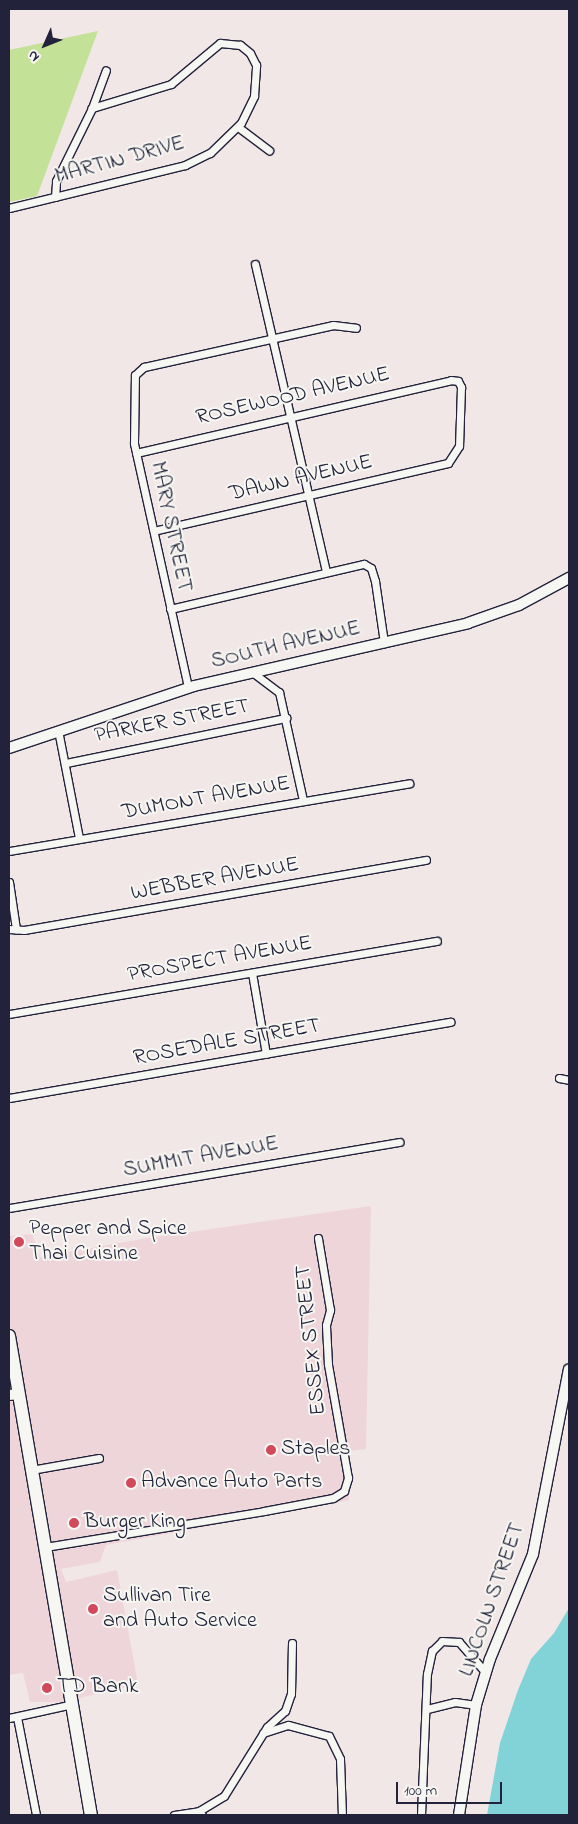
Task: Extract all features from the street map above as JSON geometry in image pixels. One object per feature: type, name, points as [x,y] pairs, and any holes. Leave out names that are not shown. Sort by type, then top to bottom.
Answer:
[{"type":"highway","points":[[9,1336],[14,1394],[31,1470],[74,1704],[91,1815]]},
{"type":"street","name":"MARTIN DRIVE","points":[[9,208],[192,162],[218,147],[238,127],[254,96],[256,65],[246,49],[232,43],[214,45],[187,73],[164,87],[92,108]]},
{"type":"street","points":[[55,197],[56,181],[62,166],[92,108],[106,70]]},
{"type":"street","points":[[238,127],[269,150]]},
{"type":"street","points":[[255,264],[326,572]]},
{"type":"street","points":[[273,338],[333,325],[356,328]]},
{"type":"street","name":"MARY STREET","points":[[188,687],[136,453],[133,416],[136,372],[144,367],[273,338]]},
{"type":"street","name":"ROSEWOOD AVENUE","points":[[136,453],[451,380],[458,382],[461,387],[458,446],[454,458]]},
{"type":"street","name":"DAWN AVENUE","points":[[154,531],[432,468],[454,458]]},
{"type":"street","points":[[170,609],[364,564],[369,566],[384,643]]},
{"type":"street","name":"SOUTH AVENUE","points":[[9,748],[188,687],[384,643],[486,617],[530,600],[569,578]]},
{"type":"street","points":[[252,672],[279,692],[303,800]]},
{"type":"street","name":"PARKER STREET","points":[[66,763],[286,718]]},
{"type":"street","points":[[58,730],[66,763],[79,838]]},
{"type":"street","name":"DUMONT AVENUE","points":[[9,851],[409,783]]},
{"type":"street","name":"WEBBER AVENUE","points":[[12,929],[426,860]]},
{"type":"street","points":[[9,882],[12,929]]},
{"type":"street","name":"PROSPECT AVENUE","points":[[9,1014],[437,942]]},
{"type":"street","points":[[252,973],[266,1054]]},
{"type":"street","name":"ROSEDALE STREET","points":[[9,1098],[450,1022]]},
{"type":"street","points":[[559,1078],[569,1080]]},
{"type":"street","name":"SUMMIT AVENUE","points":[[9,1208],[399,1142]]},
{"type":"street","name":"ESSEX STREET","points":[[44,1547],[264,1511],[333,1498],[344,1491],[348,1478],[328,1364],[326,1325],[330,1310],[318,1238]]},
{"type":"street","name":"LINCOLN STREET","points":[[459,1815],[476,1705],[486,1673],[533,1554],[569,1369]]},
{"type":"street","points":[[31,1470],[99,1458]]},
{"type":"street","points":[[421,1815],[420,1784],[427,1709],[428,1668],[432,1651],[442,1641],[453,1640],[463,1644],[486,1673]]},
{"type":"street","points":[[174,1815],[200,1813],[219,1801],[233,1786],[263,1733],[285,1711],[290,1701],[292,1643]]},
{"type":"street","points":[[427,1709],[455,1702],[476,1705]]},
{"type":"street","points":[[9,1718],[74,1704]]},
{"type":"street","points":[[17,1717],[36,1815]]},
{"type":"street","points":[[263,1733],[288,1725],[329,1736],[340,1759],[342,1815]]},
{"type":"shaded area","points":[[371,1206],[366,1449],[350,1451],[349,1500],[106,1545],[100,1562],[61,1569],[66,1582],[117,1570],[138,1684],[63,1702],[30,1702],[23,1673],[9,1675],[9,1236],[32,1234],[40,1257],[142,1239]]},
{"type":"green space","points":[[98,31],[37,196],[9,202],[9,50]]},
{"type":"water","points":[[569,1608],[569,1815],[487,1815],[500,1743],[518,1690],[531,1659],[554,1633]]},
{"type":"place","name":"Pepper and Spice Thai Cuisine","points":[[19,1242]]},
{"type":"place","name":"Staples","points":[[271,1450]]},
{"type":"place","name":"Advance Auto Parts","points":[[131,1483]]},
{"type":"place","name":"Burger King","points":[[74,1523]]},
{"type":"place","name":"Sullivan Tire and Auto Service","points":[[93,1609]]},
{"type":"place","name":"TD Bank","points":[[47,1688]]}]
